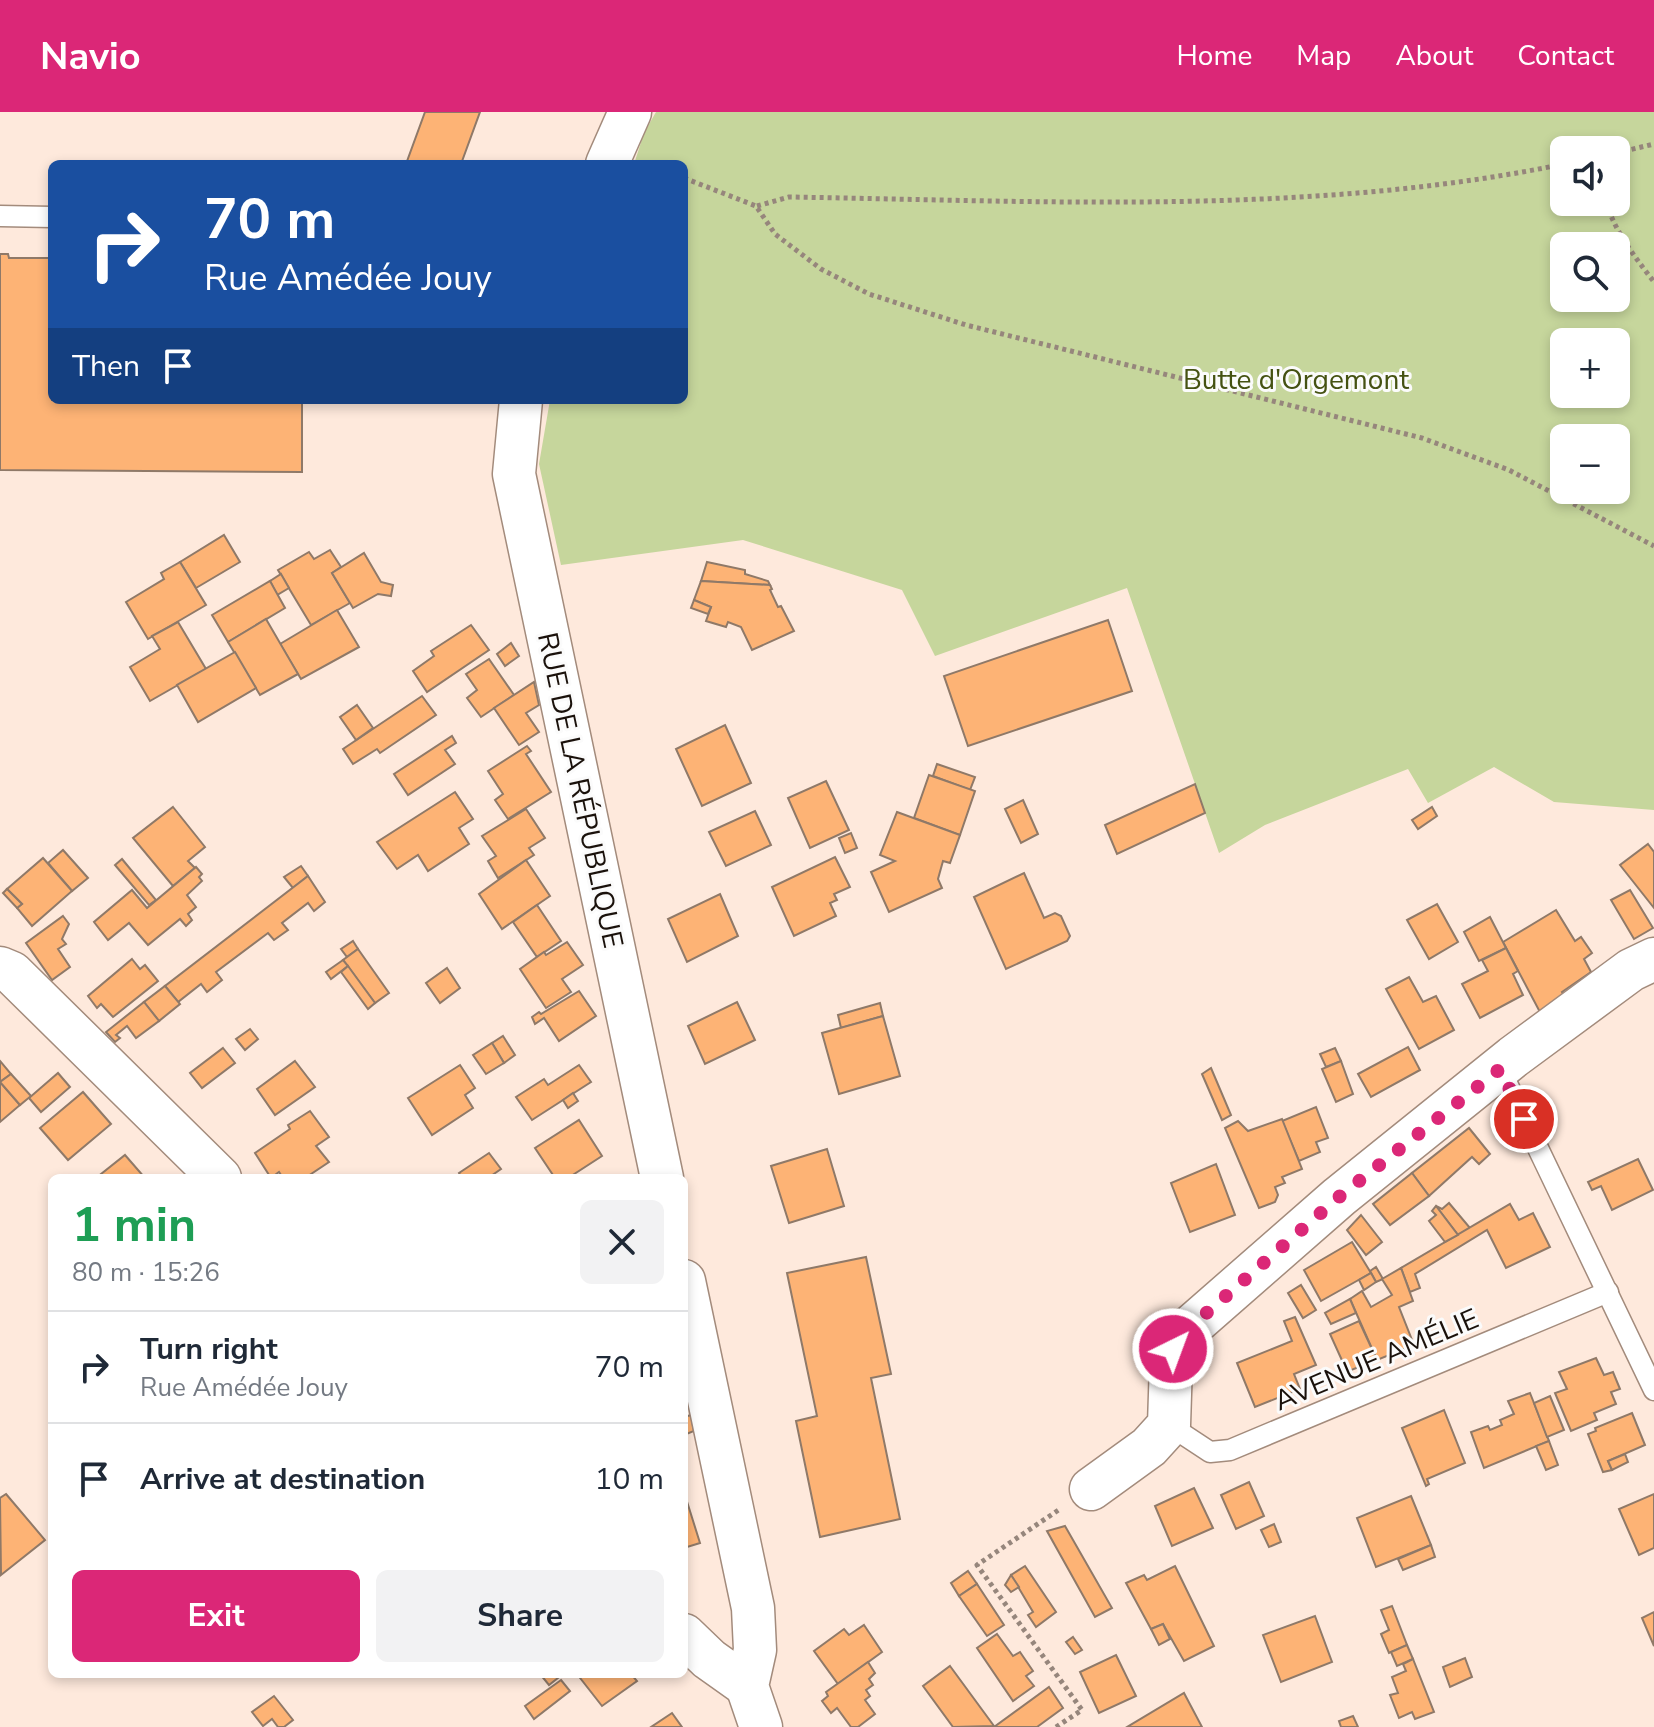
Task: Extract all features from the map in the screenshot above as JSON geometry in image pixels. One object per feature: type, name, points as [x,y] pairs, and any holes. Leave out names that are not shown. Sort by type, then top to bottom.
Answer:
[{"type":"street","points":[[609,160],[630,112]]},
{"type":"street","name":"RUE DE LA RÉPUBLIQUE","points":[[521,404],[514,474],[661,1174]]},
{"type":"street","points":[[1091,1489],[1149,1447],[1169,1425],[1171,1363],[1179,1337],[1339,1197],[1513,1057],[1631,970],[1654,959]]},
{"type":"street","points":[[0,968],[12,973],[216,1174]]},
{"type":"street","points":[[688,1300],[753,1608],[755,1650],[747,1686],[761,1727]]},
{"type":"street","points":[[688,1639],[709,1659],[747,1686]]},
{"type":"lane","points":[[0,216],[48,217]]},
{"type":"lane","points":[[1500,1069],[1654,1390]]},
{"type":"lane","name":"AVENUE AMÉLIE","points":[[1169,1425],[1210,1452],[1230,1450],[1608,1292]]},
{"type":"path","points":[[1630,150],[1654,144]]},
{"type":"path","points":[[756,206],[789,197],[1056,201],[1293,197],[1466,182],[1550,167]]},
{"type":"path","points":[[688,180],[756,206],[775,234],[821,269],[869,294],[966,325],[1422,438],[1509,470],[1654,546]]},
{"type":"path","points":[[1611,216],[1626,244],[1654,282]]},
{"type":"path","points":[[1056,1727],[1082,1710],[977,1565],[1091,1489]]},
{"type":"green space","name":"Butte d'Orgemont","points":[[656,112],[1654,112],[1654,810],[1554,802],[1494,767],[1428,803],[1408,769],[1265,825],[1219,853],[1127,588],[935,656],[902,590],[743,540],[561,565],[539,464],[549,404],[688,404],[688,160],[635,160],[644,133]]},
{"type":"building","points":[[425,112],[480,112],[462,160],[407,160]]},
{"type":"building","points":[[0,254],[8,254],[9,258],[48,258],[48,404],[302,404],[302,472],[0,470]]},
{"type":"building","points":[[224,535],[240,562],[196,588],[180,562]]},
{"type":"building","points":[[330,550],[341,567],[332,573],[350,603],[311,625],[278,570],[309,552],[314,559]]},
{"type":"building","points":[[364,553],[381,582],[393,585],[391,596],[378,594],[353,608],[332,573]]},
{"type":"building","points":[[180,562],[206,605],[148,639],[126,602],[164,579],[161,573]]},
{"type":"building","points":[[707,562],[745,570],[745,574],[768,581],[770,585],[701,581]]},
{"type":"building","points":[[281,574],[289,588],[277,595],[270,581]]},
{"type":"building","points":[[270,581],[285,608],[228,642],[212,615]]},
{"type":"building","points":[[701,581],[770,585],[778,607],[781,606],[794,631],[752,650],[741,627],[728,622],[726,627],[706,621],[711,607],[694,600]]},
{"type":"building","points":[[694,600],[711,607],[708,614],[691,608]]},
{"type":"building","points":[[337,610],[359,647],[301,679],[280,644]]},
{"type":"building","points":[[266,619],[298,674],[260,695],[228,642]]},
{"type":"building","points":[[1108,620],[1132,691],[968,746],[944,676]]},
{"type":"building","points":[[178,622],[206,669],[150,701],[130,667],[160,649],[152,636]]},
{"type":"building","points":[[471,625],[489,650],[427,692],[413,671],[434,656],[431,651]]},
{"type":"building","points":[[511,643],[519,656],[505,666],[497,654]]},
{"type":"building","points":[[235,652],[256,688],[198,722],[177,685]]},
{"type":"building","points":[[489,659],[514,695],[481,717],[467,698],[477,690],[466,674]]},
{"type":"building","points":[[534,682],[539,705],[526,713],[539,732],[519,745],[494,708]]},
{"type":"building","points":[[422,696],[436,715],[380,753],[377,749],[353,764],[343,749]]},
{"type":"building","points":[[357,705],[373,728],[356,740],[340,717]]},
{"type":"building","points":[[725,725],[751,783],[702,806],[676,749]]},
{"type":"building","points":[[452,736],[456,743],[445,750],[455,764],[408,795],[394,774]]},
{"type":"building","points":[[527,746],[531,751],[526,754],[551,792],[508,819],[495,800],[503,794],[488,771]]},
{"type":"building","points":[[937,764],[975,777],[970,790],[933,776]]},
{"type":"building","points":[[929,775],[975,791],[960,835],[914,818]]},
{"type":"building","points":[[826,781],[849,830],[810,848],[788,798]]},
{"type":"building","points":[[1195,784],[1205,813],[1117,854],[1105,825]]},
{"type":"building","points":[[455,792],[473,819],[459,828],[469,844],[428,871],[418,855],[397,869],[377,842]]},
{"type":"building","points":[[1023,800],[1038,834],[1021,843],[1005,809]]},
{"type":"building","points":[[173,807],[205,847],[188,861],[195,868],[173,886],[133,838]]},
{"type":"building","points":[[1432,807],[1437,816],[1418,829],[1412,820]]},
{"type":"building","points":[[526,809],[545,838],[529,848],[534,855],[498,878],[488,861],[496,856],[482,836]]},
{"type":"building","points":[[755,811],[771,845],[726,866],[709,832]]},
{"type":"building","points":[[897,812],[960,835],[950,863],[943,861],[938,879],[942,888],[889,912],[871,872],[895,861],[880,855]]},
{"type":"building","points":[[851,833],[857,848],[845,853],[839,838]]},
{"type":"building","points":[[1648,844],[1654,852],[1654,908],[1620,865]]},
{"type":"building","points":[[63,850],[88,878],[72,891],[48,863]]},
{"type":"building","points":[[835,857],[850,887],[834,894],[837,900],[830,903],[836,916],[794,936],[772,887]]},
{"type":"building","points":[[43,858],[72,891],[32,926],[17,908],[22,904],[7,889]]},
{"type":"building","points":[[122,859],[156,900],[149,905],[115,865]]},
{"type":"building","points":[[526,860],[550,896],[502,929],[479,894]]},
{"type":"building","points":[[301,866],[308,876],[293,888],[284,877]]},
{"type":"building","points":[[196,867],[202,874],[199,877],[202,881],[187,895],[196,907],[188,914],[192,920],[186,926],[180,919],[148,945],[129,923],[108,940],[94,922],[132,890],[147,908]]},
{"type":"building","points":[[1024,873],[1044,918],[1055,913],[1061,916],[1070,936],[1067,941],[1006,969],[974,897]]},
{"type":"building","points":[[308,876],[325,902],[314,911],[308,903],[282,923],[288,930],[274,940],[268,933],[216,972],[222,980],[207,992],[201,984],[178,1002],[165,986]]},
{"type":"building","points":[[7,889],[22,904],[17,908],[3,893]]},
{"type":"building","points":[[1630,890],[1653,928],[1634,939],[1611,900]]},
{"type":"building","points":[[720,894],[738,936],[687,962],[668,919]]},
{"type":"building","points":[[1437,904],[1458,942],[1429,959],[1407,920]]},
{"type":"building","points":[[537,905],[561,941],[537,957],[513,922]]},
{"type":"building","points":[[1556,910],[1575,941],[1581,937],[1592,953],[1584,959],[1591,972],[1562,992],[1565,997],[1541,1014],[1503,942]]},
{"type":"building","points":[[63,916],[69,924],[62,939],[66,944],[58,949],[70,967],[52,980],[26,943]]},
{"type":"building","points":[[1490,917],[1506,948],[1479,961],[1464,932]]},
{"type":"building","points":[[353,941],[358,949],[347,957],[341,949]]},
{"type":"building","points":[[567,942],[583,965],[562,979],[571,992],[546,1008],[520,969],[544,952],[546,955]]},
{"type":"building","points":[[1506,948],[1518,971],[1513,974],[1523,995],[1480,1018],[1462,984],[1488,971],[1482,960]]},
{"type":"building","points":[[358,949],[389,993],[375,1003],[343,960]]},
{"type":"building","points":[[132,959],[140,969],[145,965],[158,981],[113,1017],[101,1004],[97,1008],[88,996]]},
{"type":"building","points":[[343,960],[348,966],[331,979],[326,972]]},
{"type":"building","points":[[348,966],[375,1003],[368,1009],[341,972]]},
{"type":"building","points":[[447,968],[460,988],[440,1003],[426,983]]},
{"type":"building","points":[[1409,977],[1423,1002],[1436,996],[1454,1030],[1419,1049],[1386,989]]},
{"type":"building","points":[[165,986],[180,1004],[159,1021],[144,1002]]},
{"type":"building","points":[[579,991],[596,1016],[559,1041],[544,1018],[535,1024],[532,1017]]},
{"type":"building","points":[[144,1002],[159,1021],[136,1038],[127,1026],[116,1035],[120,1038],[115,1042],[106,1032]]},
{"type":"building","points":[[737,1002],[755,1040],[705,1064],[688,1026]]},
{"type":"building","points":[[880,1003],[883,1016],[841,1028],[838,1015]]},
{"type":"building","points":[[883,1016],[900,1076],[839,1094],[822,1033]]},
{"type":"building","points":[[250,1029],[258,1039],[245,1050],[236,1039]]},
{"type":"building","points":[[503,1036],[515,1055],[504,1063],[492,1043]]},
{"type":"building","points":[[492,1043],[504,1063],[486,1074],[473,1055]]},
{"type":"building","points":[[1408,1047],[1420,1070],[1371,1097],[1358,1074]]},
{"type":"building","points":[[223,1048],[235,1063],[202,1088],[190,1073]]},
{"type":"building","points":[[1335,1048],[1341,1061],[1326,1067],[1320,1054]]},
{"type":"building","points":[[0,1061],[11,1074],[0,1082]]},
{"type":"building","points":[[295,1061],[315,1087],[275,1115],[257,1089]]},
{"type":"building","points":[[1341,1061],[1353,1094],[1336,1102],[1322,1069]]},
{"type":"building","points":[[460,1065],[475,1088],[465,1095],[473,1108],[432,1135],[408,1098]]},
{"type":"building","points":[[579,1065],[591,1082],[532,1120],[516,1097],[544,1079],[548,1085]]},
{"type":"building","points":[[1211,1068],[1231,1115],[1222,1120],[1202,1074]]},
{"type":"building","points":[[58,1073],[70,1087],[41,1112],[29,1098]]},
{"type":"building","points":[[11,1074],[31,1096],[20,1105],[0,1082]]},
{"type":"building","points":[[0,1082],[20,1105],[0,1122]]},
{"type":"building","points":[[83,1092],[111,1124],[68,1160],[40,1128]]},
{"type":"building","points":[[573,1093],[578,1101],[568,1108],[563,1100]]},
{"type":"building","points":[[1316,1107],[1328,1138],[1316,1142],[1320,1152],[1299,1161],[1282,1121]]},
{"type":"building","points":[[310,1111],[329,1137],[316,1146],[329,1162],[311,1174],[268,1174],[255,1153],[290,1129],[288,1125]]},
{"type":"building","points":[[1282,1119],[1302,1169],[1282,1177],[1285,1183],[1275,1187],[1278,1195],[1275,1202],[1259,1208],[1225,1128],[1238,1121],[1248,1131]]},
{"type":"building","points":[[579,1120],[602,1156],[574,1174],[552,1174],[535,1148]]},
{"type":"building","points":[[1469,1128],[1490,1154],[1479,1164],[1472,1157],[1429,1196],[1412,1173]]},
{"type":"building","points":[[827,1149],[844,1206],[789,1223],[771,1166]]},
{"type":"building","points":[[489,1153],[501,1169],[494,1174],[459,1173]]},
{"type":"building","points":[[125,1155],[142,1174],[101,1174]]},
{"type":"building","points":[[1638,1159],[1653,1190],[1612,1210],[1601,1186],[1592,1190],[1588,1182]]},
{"type":"building","points":[[1216,1164],[1235,1215],[1190,1232],[1171,1183]]},
{"type":"building","points":[[1412,1173],[1429,1196],[1390,1225],[1373,1204]]},
{"type":"building","points":[[1449,1203],[1470,1228],[1458,1235],[1436,1206],[1442,1209]]},
{"type":"building","points":[[1510,1204],[1519,1220],[1533,1213],[1550,1247],[1506,1268],[1487,1230],[1415,1274],[1420,1288],[1410,1292],[1401,1268]]},
{"type":"building","points":[[1436,1206],[1458,1235],[1445,1242],[1429,1221],[1436,1215],[1432,1211]]},
{"type":"building","points":[[1361,1215],[1382,1242],[1366,1255],[1347,1230]]},
{"type":"building","points":[[1352,1242],[1371,1273],[1321,1301],[1304,1270]]},
{"type":"building","points":[[866,1257],[891,1374],[871,1378],[900,1519],[820,1537],[796,1421],[817,1416],[787,1273]]},
{"type":"building","points":[[1376,1267],[1383,1279],[1376,1282],[1370,1271]]},
{"type":"building","points":[[1401,1268],[1413,1301],[1399,1307],[1414,1345],[1377,1360],[1350,1299],[1362,1291],[1371,1307],[1392,1295],[1382,1279]]},
{"type":"building","points":[[1371,1273],[1376,1282],[1364,1290],[1359,1280]]},
{"type":"building","points":[[1301,1285],[1316,1310],[1303,1318],[1288,1293]]},
{"type":"building","points":[[1350,1299],[1356,1313],[1331,1324],[1325,1313]]},
{"type":"building","points":[[1295,1317],[1316,1365],[1294,1374],[1300,1389],[1255,1407],[1237,1363],[1292,1341],[1284,1321]]},
{"type":"building","points":[[1359,1321],[1377,1360],[1341,1374],[1339,1369],[1345,1367],[1330,1334]]},
{"type":"building","points":[[1596,1358],[1604,1375],[1613,1372],[1620,1389],[1611,1392],[1616,1404],[1594,1413],[1597,1420],[1571,1431],[1555,1393],[1567,1389],[1559,1372]]},
{"type":"building","points":[[1530,1393],[1549,1441],[1484,1468],[1471,1432],[1502,1425],[1500,1420],[1514,1414],[1508,1401]]},
{"type":"building","points":[[1550,1396],[1564,1430],[1547,1437],[1534,1403]]},
{"type":"building","points":[[1444,1410],[1465,1463],[1427,1479],[1429,1484],[1426,1486],[1402,1428]]},
{"type":"building","points":[[1632,1413],[1645,1445],[1608,1461],[1612,1470],[1603,1472],[1588,1434]]},
{"type":"building","points":[[691,1415],[694,1431],[688,1433],[688,1416]]},
{"type":"building","points":[[1549,1441],[1558,1465],[1546,1470],[1536,1446]]},
{"type":"building","points":[[1625,1454],[1628,1462],[1612,1470],[1608,1461]]},
{"type":"building","points":[[1249,1482],[1264,1516],[1236,1529],[1221,1495]]},
{"type":"building","points":[[1194,1488],[1213,1528],[1172,1546],[1155,1506]]},
{"type":"building","points":[[6,1494],[45,1540],[1,1575],[0,1498]]},
{"type":"building","points":[[1654,1494],[1654,1548],[1639,1555],[1619,1509]]},
{"type":"building","points":[[1411,1496],[1431,1545],[1376,1567],[1357,1518]]},
{"type":"building","points":[[688,1505],[700,1543],[688,1547]]},
{"type":"building","points":[[1274,1524],[1281,1542],[1269,1547],[1261,1530]]},
{"type":"building","points":[[1065,1526],[1112,1608],[1095,1617],[1047,1531]]},
{"type":"building","points":[[1431,1545],[1435,1557],[1403,1570],[1398,1559]]},
{"type":"building","points":[[1025,1566],[1056,1612],[1036,1627],[1028,1615],[1033,1612],[1011,1575]]},
{"type":"building","points":[[1175,1566],[1214,1646],[1184,1661],[1163,1624],[1151,1629],[1126,1583],[1144,1575],[1147,1580]]},
{"type":"building","points":[[968,1571],[977,1584],[959,1596],[951,1583]]},
{"type":"building","points":[[1011,1575],[1019,1587],[1011,1592],[1005,1585]]},
{"type":"building","points":[[977,1584],[1004,1625],[987,1636],[959,1596]]},
{"type":"building","points":[[1392,1606],[1407,1645],[1389,1653],[1381,1634],[1389,1630],[1381,1610]]},
{"type":"building","points":[[1654,1612],[1654,1646],[1642,1618]]},
{"type":"building","points":[[1315,1616],[1332,1662],[1281,1682],[1263,1635]]},
{"type":"building","points":[[1163,1624],[1170,1639],[1159,1645],[1151,1629]]},
{"type":"building","points":[[864,1625],[882,1652],[838,1684],[814,1651],[844,1629],[849,1635]]},
{"type":"building","points":[[997,1634],[1013,1656],[1020,1652],[1033,1671],[1026,1676],[1034,1686],[1013,1701],[977,1648]]},
{"type":"building","points":[[1073,1637],[1082,1650],[1075,1654],[1066,1642]]},
{"type":"building","points":[[1407,1645],[1413,1659],[1397,1666],[1391,1652]]},
{"type":"building","points":[[1116,1655],[1136,1696],[1099,1713],[1080,1672]]},
{"type":"building","points":[[1465,1658],[1472,1677],[1450,1687],[1443,1667]]},
{"type":"building","points":[[1413,1659],[1434,1712],[1415,1719],[1412,1712],[1399,1718],[1390,1695],[1398,1693],[1392,1677],[1406,1671],[1403,1664]]},
{"type":"building","points":[[868,1662],[875,1673],[869,1679],[873,1685],[866,1690],[870,1696],[865,1700],[875,1714],[858,1727],[851,1727],[837,1708],[831,1713],[822,1701],[828,1696],[826,1692]]},
{"type":"building","points":[[950,1666],[994,1726],[953,1727],[923,1686]]},
{"type":"building","points":[[543,1678],[558,1678],[549,1685]]},
{"type":"building","points":[[580,1678],[634,1678],[637,1681],[602,1706]]},
{"type":"building","points":[[561,1680],[570,1691],[534,1719],[525,1706]]},
{"type":"building","points":[[1049,1687],[1063,1708],[1037,1727],[994,1727]]},
{"type":"building","points":[[1184,1693],[1202,1727],[1127,1727]]},
{"type":"building","points":[[274,1696],[293,1720],[284,1727],[278,1727],[272,1719],[263,1726],[252,1712]]},
{"type":"building","points":[[672,1713],[682,1727],[651,1727]]},
{"type":"building","points":[[1353,1716],[1358,1727],[1341,1727],[1339,1721]]},
{"type":"route","points":[[1173,1349],[1179,1337],[1339,1197],[1500,1069],[1524,1119]]}]
